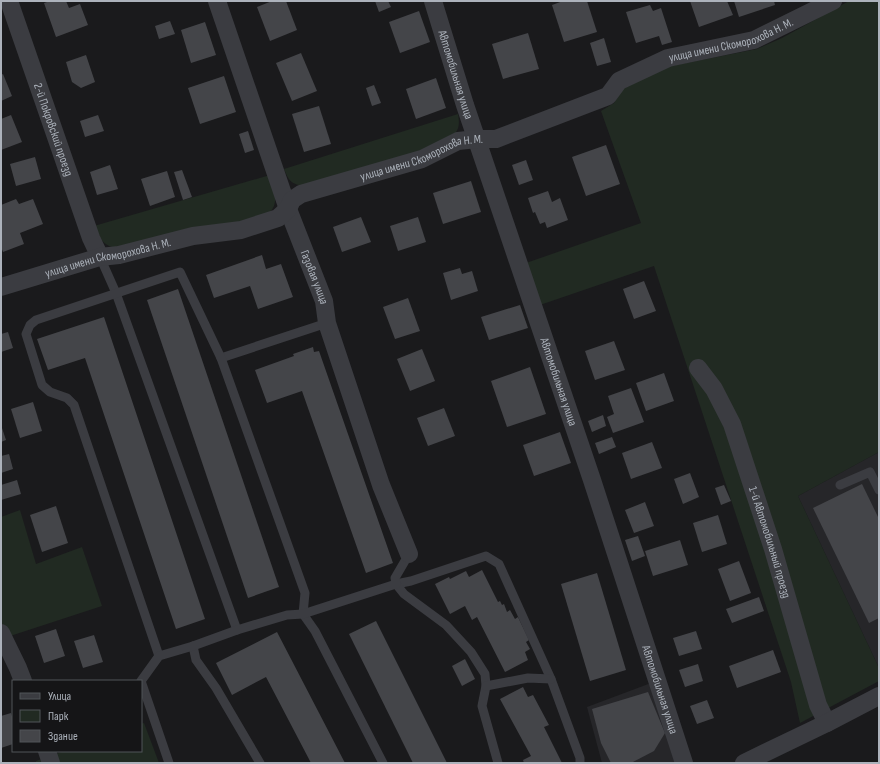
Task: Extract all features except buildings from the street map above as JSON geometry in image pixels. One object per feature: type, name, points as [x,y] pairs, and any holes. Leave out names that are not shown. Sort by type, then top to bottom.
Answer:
[{"type":"street","name":"2-й Покровский проезд","points":[[8,1],[91,238],[100,257]]},
{"type":"street","name":"Газовая улица","points":[[217,1],[288,209],[324,301],[326,323],[381,485],[409,554]]},
{"type":"street","name":"Автомобильная улица","points":[[433,1],[465,104],[594,488],[684,763]]},
{"type":"street","name":"улица имени Скоморохова Н. М.","points":[[1,287],[100,257],[119,255],[193,236],[241,230],[278,218],[288,209],[292,200],[301,194],[422,159],[458,141],[496,139],[608,96],[619,80],[668,58],[754,40],[833,1]]},
{"type":"street","name":"1-й Автомобильный проезд","points":[[698,368],[714,389],[732,424],[773,549],[818,705],[827,723]]},
{"type":"street","points":[[1,633],[23,680]]},
{"type":"street","points":[[744,763],[879,696]]},
{"type":"street","points":[[47,752],[51,763]]},
{"type":"lane","points":[[100,257],[116,293],[237,630]]},
{"type":"lane","points":[[159,656],[74,405],[67,398],[50,392],[42,384],[26,334],[30,325],[36,320],[180,272],[221,358],[305,593],[303,614],[315,631],[383,763]]},
{"type":"lane","points":[[221,358],[326,323]]},
{"type":"lane","points":[[840,486],[870,472],[879,490]]},
{"type":"lane","points":[[409,554],[395,578],[396,584],[404,594],[446,625],[471,652],[485,674],[486,686],[482,706],[498,763]]},
{"type":"lane","points":[[142,680],[159,656],[287,615],[303,614],[396,584],[412,581],[486,556],[499,564],[551,679],[580,758],[580,763]]},
{"type":"lane","points":[[193,646],[196,660],[216,688],[260,763]]},
{"type":"lane","points":[[486,686],[528,678],[551,679]]},
{"type":"lane","points":[[142,684],[169,763]]},
{"type":"shaded area","points":[[879,452],[879,668],[798,496]]},
{"type":"shaded area","points":[[651,683],[678,763],[602,763],[587,707]]},
{"type":"green space","points":[[849,1],[879,1],[879,452],[798,496],[879,668],[879,681],[800,723],[791,682],[654,266],[537,306],[526,263],[641,223],[601,111],[614,103],[625,86],[671,66],[757,49],[782,38]]},
{"type":"green space","points":[[458,114],[458,128],[456,132],[447,140],[430,148],[386,164],[304,186],[291,181],[284,169]]},
{"type":"green space","points":[[270,175],[275,194],[275,204],[273,208],[270,212],[261,217],[245,222],[198,233],[116,248],[104,243],[94,226]]},
{"type":"green space","points":[[20,510],[36,564],[82,547],[102,606],[1,639],[1,517]]},
{"type":"green space","points":[[144,723],[159,763],[36,763],[36,761],[61,752],[142,752],[142,724]]}]
